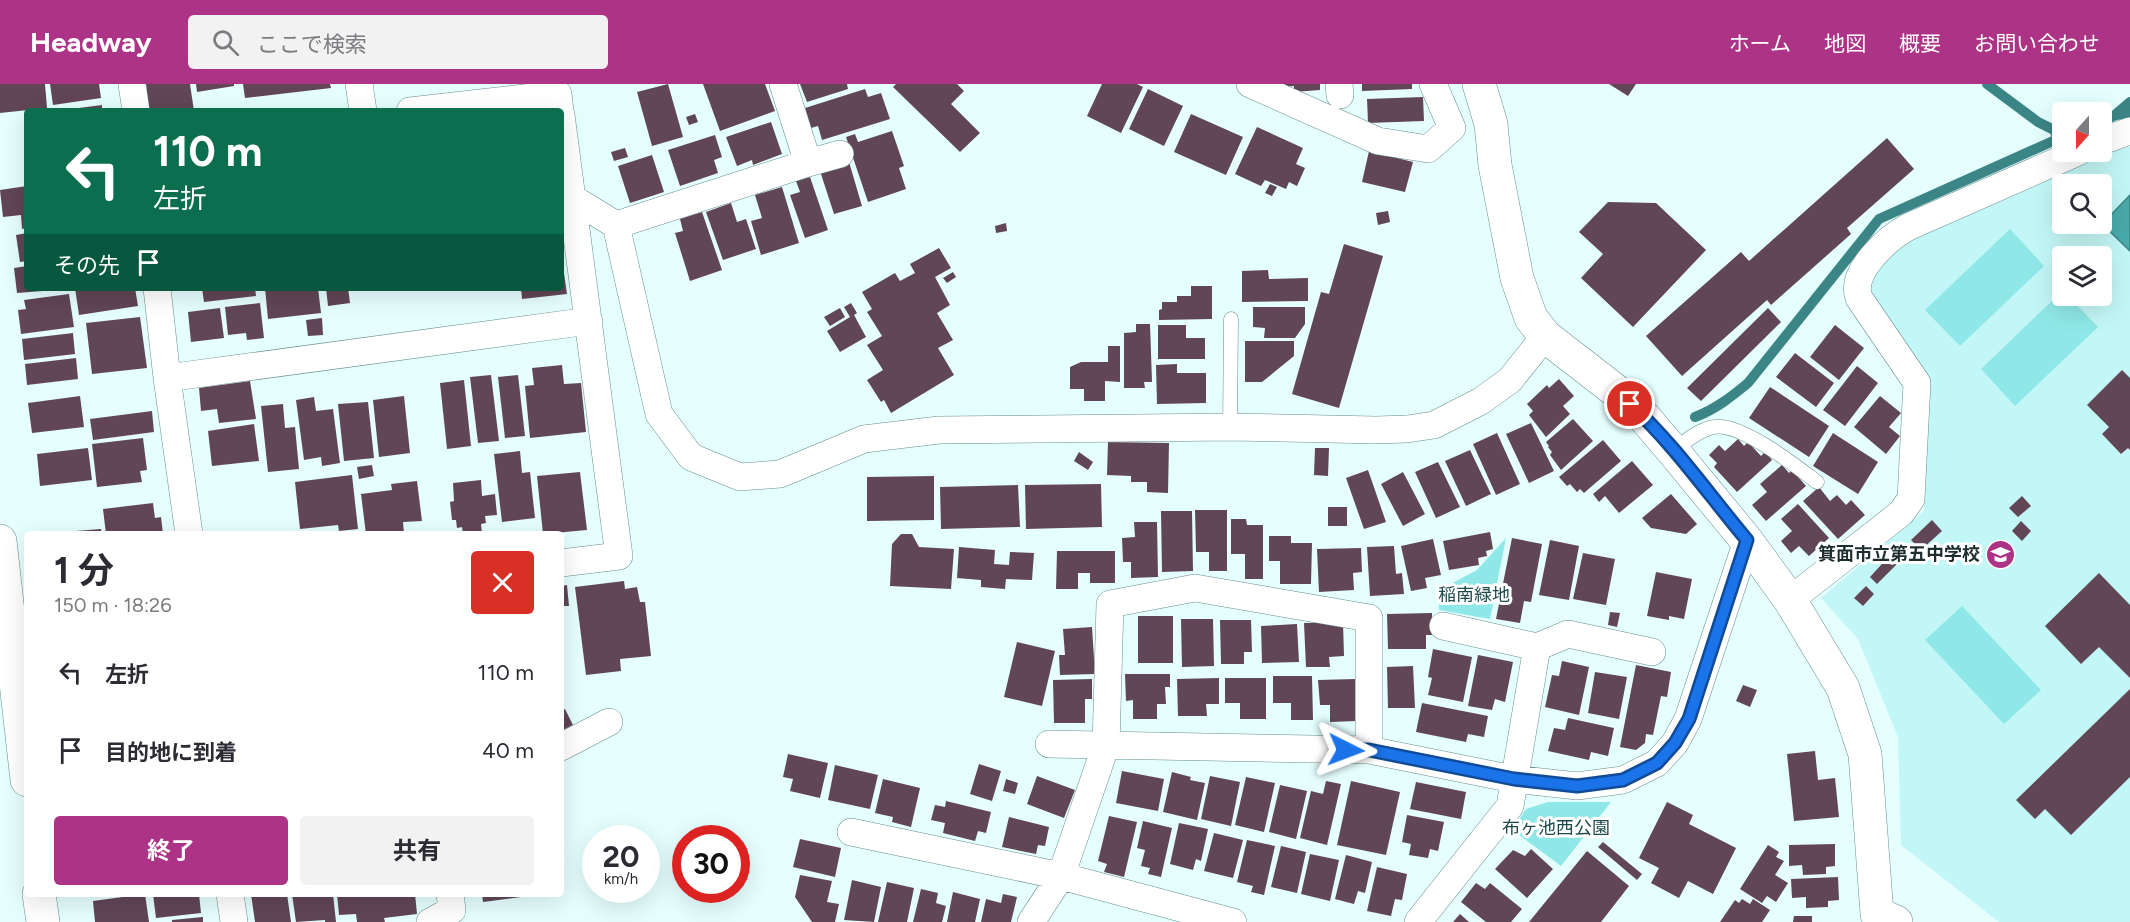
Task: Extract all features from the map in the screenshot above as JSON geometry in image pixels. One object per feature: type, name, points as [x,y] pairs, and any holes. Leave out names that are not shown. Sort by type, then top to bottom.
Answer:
[{"type":"street","points":[[132,84],[136,108]]},
{"type":"street","points":[[359,84],[363,108]]},
{"type":"street","points":[[783,84],[808,163]]},
{"type":"street","points":[[1251,84],[1378,141],[1428,149],[1452,128],[1433,84]]},
{"type":"street","points":[[1479,84],[1491,124],[1495,165],[1517,278],[1531,318],[1545,336],[1616,391],[1644,417],[1673,451],[1747,540],[1790,600],[1843,688],[1865,754],[1883,919]]},
{"type":"street","points":[[436,108],[558,94],[560,108]]},
{"type":"street","points":[[2112,137],[2130,131]]},
{"type":"street","points":[[564,136],[619,556],[564,564]]},
{"type":"street","points":[[616,225],[840,154]]},
{"type":"street","points":[[1790,600],[1901,513],[1911,499],[1917,383],[1859,298],[1856,291],[1860,274],[1884,244],[1908,226],[2055,162]]},
{"type":"street","points":[[572,198],[616,225],[659,414],[691,457],[740,477],[780,474],[864,439],[939,430],[1230,427],[1376,430],[1434,425],[1481,401],[1510,380],[1545,336]]},
{"type":"street","points":[[157,291],[189,531]]},
{"type":"street","points":[[167,378],[589,321]]},
{"type":"street","points":[[1049,744],[1369,750],[1514,779],[1577,786],[1623,780],[1657,763],[1675,743],[1689,719],[1747,540]]},
{"type":"street","points":[[0,541],[13,637],[24,749]]},
{"type":"street","points":[[1031,922],[1061,876],[1106,745],[1110,604],[1195,588],[1370,618],[1369,750]]},
{"type":"street","points":[[1443,626],[1537,647],[1568,634],[1652,652]]},
{"type":"street","points":[[1418,922],[1510,806],[1537,647]]},
{"type":"street","points":[[564,745],[609,722]]},
{"type":"street","points":[[851,832],[1061,876],[1233,922]]},
{"type":"street","points":[[39,897],[42,922]]},
{"type":"street","points":[[231,897],[234,922]]},
{"type":"street","points":[[430,922],[452,910],[450,897]]},
{"type":"lane","points":[[1230,427],[1231,319]]},
{"type":"lane","points":[[1673,451],[1687,440],[1714,427],[1726,428],[1756,440],[1817,482]]},
{"type":"shaded area","name":"箕面市立第五中学校","points":[[2130,147],[2130,922],[1999,922],[1901,845],[1898,737],[1858,639],[1821,598],[1924,511],[1928,380],[1867,297],[1868,279],[1900,243],[2052,178],[2052,234],[2112,234],[2112,174],[2061,174],[2088,162],[2112,162],[2112,152]]},
{"type":"shaded area","points":[[2130,195],[2130,251],[2112,234],[2112,214]]},
{"type":"green space","points":[[2010,229],[2044,266],[1960,346],[1925,310]]},
{"type":"green space","points":[[2052,301],[2052,306],[2078,306],[2098,327],[2015,406],[1981,369]]},
{"type":"green space","name":"稲南緑地","points":[[1506,538],[1490,619],[1439,610],[1439,590],[1477,570]]},
{"type":"green space","points":[[1962,606],[2041,690],[2004,724],[1925,640]]},
{"type":"green space","name":"布ヶ池西公園","points":[[1548,802],[1611,802],[1561,866],[1512,830],[1526,809]]},
{"type":"building","points":[[0,84],[45,84],[47,108],[24,108],[24,110],[0,113]]},
{"type":"building","points":[[50,84],[99,84],[101,98],[53,105]]},
{"type":"building","points":[[146,84],[190,84],[194,108],[149,108]]},
{"type":"building","points":[[196,84],[234,84],[234,86],[197,92]]},
{"type":"building","points":[[243,84],[330,84],[331,88],[245,98]]},
{"type":"building","points":[[668,84],[683,137],[652,146],[637,92]]},
{"type":"building","points":[[703,84],[765,84],[775,111],[720,131]]},
{"type":"building","points":[[800,84],[847,84],[848,89],[807,102]]},
{"type":"building","points":[[896,84],[957,84],[964,91],[951,104],[980,133],[960,152],[893,87]]},
{"type":"building","points":[[1102,84],[1137,84],[1143,87],[1121,133],[1087,116]]},
{"type":"building","points":[[1284,84],[1320,84],[1320,90],[1294,92],[1294,86],[1284,87]]},
{"type":"building","points":[[1362,84],[1412,84],[1412,89],[1362,91]]},
{"type":"building","points":[[1609,84],[1636,84],[1628,96]]},
{"type":"building","points":[[865,89],[868,97],[881,93],[890,119],[822,140],[818,126],[811,128],[805,108]]},
{"type":"building","points":[[1148,89],[1183,106],[1164,146],[1129,129]]},
{"type":"building","points":[[1423,97],[1424,121],[1368,123],[1367,99]]},
{"type":"building","points":[[102,105],[102,108],[79,108]]},
{"type":"building","points":[[695,114],[698,122],[689,125],[686,117]]},
{"type":"building","points":[[1191,114],[1243,137],[1226,175],[1174,152]]},
{"type":"building","points":[[771,122],[782,154],[753,165],[752,160],[737,166],[726,137]]},
{"type":"building","points":[[1257,127],[1303,148],[1296,164],[1305,168],[1297,186],[1289,182],[1286,189],[1265,180],[1261,186],[1235,174]]},
{"type":"building","points":[[892,131],[904,166],[899,168],[906,189],[868,202],[846,137],[855,134],[858,142]]},
{"type":"building","points":[[715,135],[722,157],[714,160],[718,173],[680,186],[668,150]]},
{"type":"building","points":[[1887,138],[1914,169],[1847,228],[1851,234],[1771,305],[1767,300],[1682,376],[1646,336],[1741,252],[1749,261]]},
{"type":"building","points":[[625,148],[628,157],[614,161],[611,152]]},
{"type":"building","points":[[1369,151],[1413,162],[1405,192],[1362,182]]},
{"type":"building","points":[[652,155],[664,192],[630,203],[618,166]]},
{"type":"building","points":[[849,162],[862,206],[834,214],[820,171]]},
{"type":"building","points":[[810,177],[828,230],[805,238],[790,195],[800,192],[796,181]]},
{"type":"building","points":[[1270,184],[1277,187],[1272,196],[1265,193]]},
{"type":"building","points":[[24,186],[24,229],[22,229],[21,215],[3,217],[0,190]]},
{"type":"building","points":[[782,187],[799,243],[761,255],[751,221],[762,218],[755,195]]},
{"type":"building","points":[[1608,202],[1656,203],[1706,250],[1633,327],[1581,278],[1603,254],[1579,232]]},
{"type":"building","points":[[731,203],[737,222],[746,219],[756,249],[723,260],[706,212]]},
{"type":"building","points":[[1388,211],[1390,222],[1378,225],[1376,213]]},
{"type":"building","points":[[702,212],[722,270],[690,281],[675,233],[683,231],[680,219]]},
{"type":"building","points":[[1006,223],[1007,231],[996,233],[995,226]]},
{"type":"building","points":[[24,234],[24,261],[20,262],[16,235]]},
{"type":"building","points":[[1344,244],[1383,256],[1339,408],[1292,394],[1321,292],[1329,294]]},
{"type":"building","points":[[939,248],[951,268],[935,277],[950,305],[937,313],[953,340],[938,348],[954,375],[891,413],[884,400],[881,402],[867,380],[883,370],[867,345],[882,336],[867,312],[872,309],[862,292],[895,273],[900,281],[915,273],[910,264]]},
{"type":"building","points":[[24,266],[24,291],[43,291],[17,293],[14,268]]},
{"type":"building","points":[[1268,270],[1269,279],[1308,278],[1308,301],[1242,302],[1242,271]]},
{"type":"building","points":[[953,272],[956,277],[947,283],[943,278]]},
{"type":"building","points":[[564,273],[567,294],[522,299],[521,291],[564,291]]},
{"type":"building","points":[[1191,286],[1212,286],[1212,319],[1159,320],[1162,302],[1177,302],[1177,296],[1191,296]]},
{"type":"building","points":[[75,291],[136,291],[138,306],[79,315]]},
{"type":"building","points":[[202,291],[255,291],[256,296],[204,302]]},
{"type":"building","points":[[265,291],[318,291],[321,313],[268,319]]},
{"type":"building","points":[[326,291],[348,291],[350,303],[328,306]]},
{"type":"building","points":[[69,294],[74,327],[21,334],[18,310],[26,309],[24,300]]},
{"type":"building","points":[[260,303],[264,338],[247,340],[246,333],[228,335],[225,307]]},
{"type":"building","points":[[851,303],[857,313],[854,315],[866,337],[840,352],[827,331],[850,317],[844,307]]},
{"type":"building","points":[[1253,307],[1305,307],[1305,324],[1295,338],[1264,338],[1265,328],[1253,327]]},
{"type":"building","points":[[220,308],[224,338],[191,342],[188,312]]},
{"type":"building","points":[[840,308],[845,317],[830,326],[824,317]]},
{"type":"building","points":[[1768,308],[1781,322],[1701,401],[1687,388]]},
{"type":"building","points":[[140,317],[147,368],[92,374],[86,323]]},
{"type":"building","points":[[322,318],[323,335],[308,336],[306,320]]},
{"type":"building","points":[[1136,324],[1150,324],[1152,382],[1144,382],[1145,388],[1124,388],[1124,333],[1136,332]]},
{"type":"building","points":[[1158,325],[1186,325],[1186,338],[1205,338],[1205,359],[1158,359]]},
{"type":"building","points":[[1835,325],[1864,348],[1839,380],[1810,357]]},
{"type":"building","points":[[73,333],[75,354],[24,360],[22,339]]},
{"type":"building","points":[[1245,341],[1294,341],[1294,356],[1262,382],[1245,382]]},
{"type":"building","points":[[1108,346],[1120,346],[1120,382],[1105,381],[1105,401],[1084,401],[1084,389],[1070,389],[1070,367],[1081,362],[1108,362]]},
{"type":"building","points":[[1795,353],[1834,383],[1816,407],[1776,377]]},
{"type":"building","points":[[76,358],[78,379],[27,385],[25,364]]},
{"type":"building","points":[[1177,364],[1177,373],[1206,373],[1206,403],[1157,404],[1156,365]]},
{"type":"building","points":[[562,365],[564,384],[581,383],[586,432],[530,438],[525,386],[534,385],[532,368]]},
{"type":"building","points":[[1857,366],[1878,383],[1845,426],[1823,410]]},
{"type":"building","points":[[2122,370],[2130,378],[2130,450],[2128,448],[2121,454],[2102,434],[2109,427],[2087,405]]},
{"type":"building","points":[[491,375],[499,441],[478,443],[470,377]]},
{"type":"building","points":[[518,375],[525,436],[505,438],[498,377]]},
{"type":"building","points":[[1559,379],[1574,396],[1563,406],[1570,414],[1546,437],[1529,415],[1533,411],[1527,404],[1547,385],[1549,388]]},
{"type":"building","points":[[464,380],[471,446],[447,449],[440,383]]},
{"type":"building","points":[[250,381],[256,419],[219,423],[217,409],[201,411],[199,388]]},
{"type":"building","points":[[1770,387],[1829,426],[1809,457],[1749,418]]},
{"type":"building","points":[[80,396],[84,427],[32,433],[28,403]]},
{"type":"building","points":[[404,396],[410,453],[379,457],[373,400]]},
{"type":"building","points":[[1880,396],[1901,413],[1889,427],[1900,436],[1886,454],[1854,427]]},
{"type":"building","points":[[314,397],[316,411],[333,409],[340,463],[322,466],[321,457],[304,460],[296,400]]},
{"type":"building","points":[[368,402],[374,458],[344,461],[338,404]]},
{"type":"building","points":[[283,404],[285,428],[295,427],[299,469],[268,472],[261,406]]},
{"type":"building","points":[[152,411],[154,432],[93,440],[90,419]]},
{"type":"building","points":[[1573,419],[1593,441],[1561,470],[1550,455],[1552,452],[1546,442]]},
{"type":"building","points":[[1531,423],[1554,471],[1529,483],[1506,434]]},
{"type":"building","points":[[254,424],[259,461],[212,466],[208,431]]},
{"type":"building","points":[[1497,433],[1520,484],[1496,495],[1473,444]]},
{"type":"building","points":[[1833,433],[1878,462],[1858,494],[1813,466]]},
{"type":"building","points":[[143,438],[147,470],[140,471],[142,482],[97,487],[92,444]]},
{"type":"building","points":[[1738,439],[1744,446],[1748,442],[1761,456],[1765,452],[1772,460],[1737,492],[1714,467],[1717,463],[1709,455],[1719,445],[1725,451]]},
{"type":"building","points":[[1603,440],[1621,461],[1584,493],[1580,489],[1577,492],[1570,484],[1567,486],[1559,477]]},
{"type":"building","points":[[1108,442],[1169,443],[1168,493],[1147,492],[1147,482],[1131,482],[1131,476],[1107,475]]},
{"type":"building","points":[[88,448],[92,480],[40,486],[37,454]]},
{"type":"building","points":[[1315,448],[1329,448],[1328,476],[1314,475]]},
{"type":"building","points":[[1470,450],[1491,494],[1466,506],[1445,461]]},
{"type":"building","points":[[520,451],[522,473],[530,472],[535,518],[502,522],[494,454]]},
{"type":"building","points":[[1079,452],[1093,462],[1088,470],[1074,461]]},
{"type":"building","points":[[1632,461],[1653,485],[1619,513],[1605,496],[1599,502],[1593,494]]},
{"type":"building","points":[[1438,462],[1460,507],[1436,518],[1415,472]]},
{"type":"building","points":[[372,465],[374,476],[359,479],[357,467]]},
{"type":"building","points":[[1782,465],[1789,473],[1792,470],[1806,486],[1766,521],[1752,505],[1767,492],[1760,484]]},
{"type":"building","points":[[1368,470],[1386,522],[1364,529],[1346,478]]},
{"type":"building","points":[[580,472],[587,530],[543,531],[537,476]]},
{"type":"building","points":[[1403,472],[1425,514],[1403,526],[1381,484]]},
{"type":"building","points":[[352,475],[358,529],[339,531],[338,525],[300,529],[295,482]]},
{"type":"building","points":[[934,476],[934,520],[867,521],[867,477]]},
{"type":"building","points":[[481,480],[482,496],[495,494],[497,515],[485,516],[486,523],[481,524],[482,531],[463,531],[462,527],[457,528],[456,520],[452,520],[450,502],[454,501],[453,483]]},
{"type":"building","points":[[417,481],[422,521],[403,522],[404,531],[366,531],[361,494],[392,490],[391,484]]},
{"type":"building","points":[[1101,484],[1102,527],[1026,529],[1025,485]]},
{"type":"building","points":[[1018,485],[1020,527],[941,529],[940,487]]},
{"type":"building","points":[[1819,487],[1830,501],[1837,495],[1846,505],[1851,500],[1865,515],[1838,539],[1803,501]]},
{"type":"building","points":[[1671,494],[1697,524],[1686,534],[1651,528],[1642,518]]},
{"type":"building","points":[[2022,496],[2031,506],[2018,517],[2009,508]]},
{"type":"building","points":[[153,503],[155,518],[161,517],[163,531],[106,531],[103,509]]},
{"type":"building","points":[[1798,504],[1829,538],[1809,556],[1799,546],[1791,553],[1781,541],[1792,531],[1781,519]]},
{"type":"building","points":[[1328,507],[1347,507],[1347,526],[1328,526]]},
{"type":"building","points":[[1195,510],[1227,510],[1227,571],[1209,571],[1209,552],[1196,552]]},
{"type":"building","points":[[1161,511],[1192,511],[1193,571],[1162,572]]},
{"type":"building","points":[[1231,519],[1246,519],[1247,525],[1263,525],[1263,579],[1245,579],[1245,554],[1231,554]]},
{"type":"building","points":[[1932,520],[1942,531],[1921,550],[1911,540]]},
{"type":"building","points":[[2021,521],[2031,531],[2022,541],[2012,531]]},
{"type":"building","points":[[1134,522],[1157,522],[1158,577],[1131,578],[1131,562],[1123,562],[1122,538],[1135,537]]},
{"type":"building","points":[[101,529],[101,531],[76,531]]},
{"type":"building","points":[[1490,532],[1493,549],[1486,551],[1487,556],[1478,558],[1479,565],[1449,570],[1443,541]]},
{"type":"building","points":[[901,534],[912,534],[919,547],[954,549],[951,589],[890,586],[892,544]]},
{"type":"building","points":[[1269,536],[1291,536],[1291,543],[1312,543],[1311,584],[1280,584],[1280,561],[1269,561]]},
{"type":"building","points":[[1512,538],[1542,544],[1531,602],[1524,601],[1520,623],[1496,619]]},
{"type":"building","points":[[1433,539],[1441,575],[1425,578],[1427,588],[1411,591],[1401,546]]},
{"type":"building","points":[[1550,540],[1579,546],[1569,600],[1539,595]]},
{"type":"building","points":[[1907,544],[1915,552],[1907,560],[1898,552]]},
{"type":"building","points":[[1394,546],[1396,574],[1402,573],[1404,594],[1370,596],[1367,547]]},
{"type":"building","points":[[959,547],[995,550],[994,564],[1009,565],[1010,552],[1034,553],[1032,580],[1006,579],[1005,589],[981,587],[981,580],[957,578]]},
{"type":"building","points":[[1361,548],[1362,572],[1353,573],[1354,590],[1319,592],[1317,549]]},
{"type":"building","points":[[1057,551],[1115,551],[1115,583],[1090,583],[1090,573],[1078,573],[1078,589],[1056,589]]},
{"type":"building","points":[[1583,553],[1615,559],[1606,605],[1573,599]]},
{"type":"building","points":[[1890,555],[1898,563],[1877,584],[1870,577]]},
{"type":"building","points":[[1656,572],[1692,579],[1684,619],[1669,616],[1669,620],[1647,616]]},
{"type":"building","points":[[2099,573],[2130,605],[2130,678],[2099,647],[2081,664],[2045,626]]},
{"type":"building","points":[[624,581],[625,589],[637,587],[640,602],[645,602],[651,656],[620,659],[621,671],[586,675],[575,587]]},
{"type":"building","points":[[567,585],[569,606],[564,606],[564,586]]},
{"type":"building","points":[[1866,586],[1874,594],[1863,606],[1854,598]]},
{"type":"building","points":[[1610,612],[1620,613],[1617,627],[1608,625]]},
{"type":"building","points":[[1432,613],[1432,635],[1426,635],[1426,649],[1388,649],[1387,614]]},
{"type":"building","points":[[1138,616],[1173,616],[1173,663],[1138,663]]},
{"type":"building","points":[[1181,619],[1213,619],[1214,666],[1182,667]]},
{"type":"building","points":[[1220,620],[1251,620],[1252,652],[1244,652],[1244,664],[1221,664]]},
{"type":"building","points":[[1343,622],[1344,656],[1329,657],[1330,667],[1306,667],[1304,623]]},
{"type":"building","points":[[1297,624],[1299,662],[1262,663],[1261,626]]},
{"type":"building","points":[[1092,627],[1095,674],[1060,675],[1059,655],[1065,655],[1063,629]]},
{"type":"building","points":[[1017,642],[1055,651],[1042,706],[1004,697]]},
{"type":"building","points":[[1433,649],[1472,657],[1463,702],[1428,695],[1432,678],[1428,677]]},
{"type":"building","points":[[1478,655],[1513,662],[1505,702],[1495,699],[1492,710],[1468,706]]},
{"type":"building","points":[[1562,661],[1589,667],[1579,715],[1545,707],[1552,675],[1559,676]]},
{"type":"building","points":[[1636,665],[1671,672],[1667,697],[1661,696],[1653,735],[1646,734],[1645,743],[1636,750],[1620,747]]},
{"type":"building","points":[[1413,666],[1415,708],[1388,708],[1387,667]]},
{"type":"building","points":[[1595,672],[1627,677],[1619,719],[1588,713]]},
{"type":"building","points":[[1125,674],[1170,674],[1170,687],[1165,687],[1166,704],[1157,704],[1157,719],[1133,719],[1133,700],[1126,701]]},
{"type":"building","points":[[1273,676],[1312,676],[1313,720],[1291,720],[1291,703],[1273,703]]},
{"type":"building","points":[[1219,678],[1219,704],[1206,704],[1207,716],[1178,716],[1177,679]]},
{"type":"building","points":[[1225,678],[1266,678],[1266,719],[1240,719],[1240,703],[1225,703]]},
{"type":"building","points":[[1092,679],[1092,699],[1085,699],[1085,723],[1054,723],[1053,680]]},
{"type":"building","points":[[1355,679],[1357,721],[1330,722],[1330,705],[1320,705],[1318,680]]},
{"type":"building","points":[[1743,685],[1757,690],[1750,707],[1736,701]]},
{"type":"building","points":[[2130,689],[2130,777],[2071,835],[2045,809],[2035,819],[2016,800]]},
{"type":"building","points":[[1422,703],[1488,716],[1484,737],[1468,734],[1466,742],[1416,732]]},
{"type":"building","points":[[564,710],[573,725],[564,730]]},
{"type":"building","points":[[1568,718],[1614,728],[1608,756],[1591,752],[1589,760],[1548,751],[1554,728],[1565,730]]},
{"type":"building","points":[[1815,751],[1818,780],[1835,778],[1839,817],[1794,821],[1787,754]]},
{"type":"building","points":[[788,754],[828,763],[820,798],[790,791],[793,779],[783,777]]},
{"type":"building","points":[[979,764],[1001,771],[992,801],[970,794]]},
{"type":"building","points":[[835,765],[878,775],[870,809],[828,800]]},
{"type":"building","points":[[1122,771],[1164,779],[1158,811],[1116,803]]},
{"type":"building","points":[[1172,772],[1191,777],[1190,780],[1205,783],[1197,820],[1163,812]]},
{"type":"building","points":[[1037,776],[1075,790],[1064,818],[1027,804]]},
{"type":"building","points":[[1210,776],[1240,782],[1231,826],[1201,819]]},
{"type":"building","points":[[1246,777],[1275,783],[1264,832],[1235,825]]},
{"type":"building","points":[[883,779],[920,788],[911,827],[892,822],[893,817],[875,813]]},
{"type":"building","points":[[1006,779],[1018,783],[1015,794],[1003,791]]},
{"type":"building","points":[[1326,781],[1341,784],[1327,845],[1300,838],[1311,791],[1323,794]]},
{"type":"building","points":[[1351,781],[1400,792],[1386,855],[1337,845]]},
{"type":"building","points":[[1416,782],[1466,792],[1461,819],[1410,809]]},
{"type":"building","points":[[1280,785],[1307,791],[1296,839],[1269,832]]},
{"type":"building","points":[[946,801],[991,812],[986,833],[978,831],[975,841],[943,833],[945,823],[931,820],[935,805],[945,807]]},
{"type":"building","points":[[1667,802],[1693,815],[1689,824],[1736,848],[1713,894],[1688,881],[1679,898],[1651,883],[1659,868],[1639,858]]},
{"type":"building","points":[[1407,815],[1444,822],[1438,851],[1430,849],[1428,858],[1409,855],[1411,844],[1402,842]]},
{"type":"building","points":[[1109,816],[1137,822],[1124,877],[1104,872],[1107,864],[1098,861]]},
{"type":"building","points":[[1009,817],[1049,827],[1045,846],[1038,845],[1036,854],[1002,847]]},
{"type":"building","points":[[1143,821],[1172,828],[1161,877],[1148,874],[1150,868],[1141,866],[1145,850],[1137,848]]},
{"type":"building","points":[[1179,823],[1208,829],[1201,861],[1196,859],[1193,870],[1170,864]]},
{"type":"building","points":[[1214,833],[1243,840],[1233,878],[1204,871]]},
{"type":"building","points":[[800,839],[841,848],[835,877],[793,867]]},
{"type":"building","points":[[1247,840],[1275,846],[1264,895],[1251,892],[1253,886],[1237,882]]},
{"type":"building","points":[[1603,842],[1642,874],[1637,880],[1598,847]]},
{"type":"building","points":[[1835,844],[1835,866],[1826,867],[1826,874],[1803,875],[1802,865],[1789,866],[1789,845]]},
{"type":"building","points":[[1768,845],[1779,852],[1776,857],[1784,861],[1775,875],[1788,883],[1776,902],[1767,896],[1762,903],[1740,889]]},
{"type":"building","points":[[1281,846],[1306,852],[1297,893],[1271,887]]},
{"type":"building","points":[[1531,849],[1553,869],[1527,898],[1495,869],[1513,850],[1525,856]]},
{"type":"building","points":[[1587,851],[1629,886],[1601,922],[1529,922]]},
{"type":"building","points":[[1310,854],[1339,860],[1330,901],[1301,894]]},
{"type":"building","points":[[1346,855],[1372,862],[1365,893],[1358,891],[1354,904],[1335,899]]},
{"type":"building","points":[[1377,867],[1407,874],[1402,900],[1395,899],[1391,916],[1367,911]]},
{"type":"building","points":[[800,875],[832,881],[827,902],[839,904],[835,922],[812,922],[795,897]]},
{"type":"building","points":[[1838,877],[1839,900],[1828,901],[1828,907],[1806,908],[1806,897],[1792,898],[1791,879]]},
{"type":"building","points":[[852,880],[881,887],[874,922],[844,920]]},
{"type":"building","points":[[887,882],[914,888],[907,922],[878,922]]},
{"type":"building","points":[[1476,883],[1485,889],[1490,883],[1522,909],[1511,922],[1486,922],[1461,902]]},
{"type":"building","points":[[921,889],[938,893],[936,903],[946,906],[942,922],[913,922]]},
{"type":"building","points":[[953,892],[980,899],[975,922],[947,922]]},
{"type":"building","points":[[1003,894],[1017,897],[1011,922],[981,922],[986,899],[1001,903]]},
{"type":"building","points":[[145,897],[149,922],[95,922],[93,901]]},
{"type":"building","points":[[153,897],[199,897],[201,913],[156,918]]},
{"type":"building","points":[[251,897],[287,897],[291,922],[255,922]]},
{"type":"building","points":[[292,897],[333,897],[336,922],[325,922],[325,920],[296,922]]},
{"type":"building","points":[[337,897],[415,897],[417,914],[384,918],[385,922],[357,922],[356,914],[339,915]]},
{"type":"building","points":[[482,897],[521,897],[483,902]]},
{"type":"building","points":[[1742,899],[1750,904],[1753,899],[1770,910],[1762,922],[1720,922],[1735,900],[1739,903]]},
{"type":"building","points":[[1460,914],[1469,922],[1453,922]]},
{"type":"building","points":[[1794,916],[1812,916],[1812,922],[1793,922]]},
{"type":"building","points":[[203,917],[203,922],[172,922],[172,920]]},
{"type":"waterway","points":[[1987,84],[2038,122],[2052,129]]},
{"type":"waterway","points":[[2116,114],[2130,102]]},
{"type":"waterway","points":[[2112,117],[2130,113]]},
{"type":"waterway","points":[[1695,417],[1717,406],[1748,383],[1879,219],[2052,141]]},
{"type":"place","name":"箕面市立第五中学校","points":[[2001,554]]},
{"type":"route","points":[[1346,750],[1369,750],[1514,779],[1577,786],[1623,780],[1657,763],[1675,743],[1689,719],[1747,540],[1644,417],[1630,404]]}]
